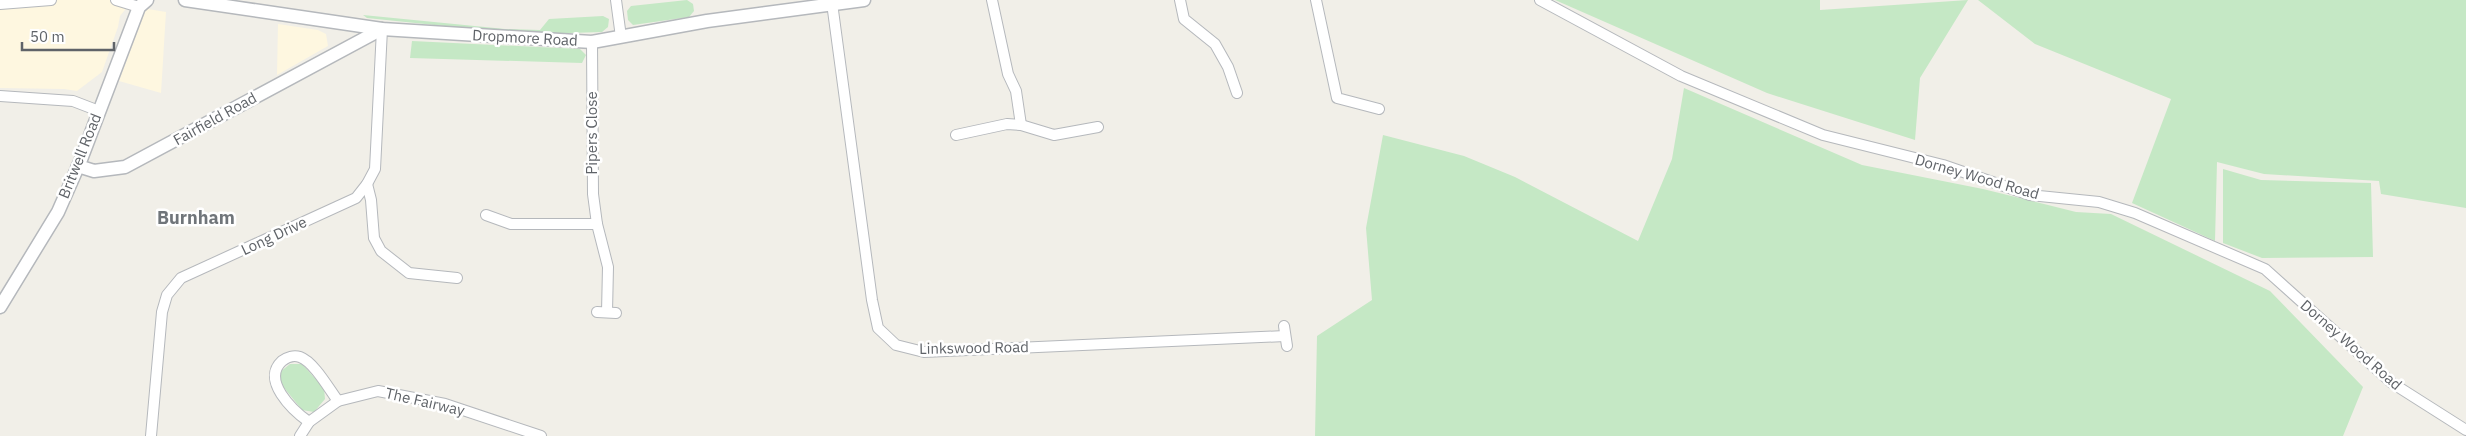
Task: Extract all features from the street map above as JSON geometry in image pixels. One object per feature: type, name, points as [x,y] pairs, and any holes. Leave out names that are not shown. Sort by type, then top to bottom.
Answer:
[{"type":"street","points":[[0,4],[50,0]]},
{"type":"street","points":[[116,0],[143,3]]},
{"type":"street","name":"Dropmore Road","points":[[186,0],[382,29],[592,42],[832,3],[864,0]]},
{"type":"street","points":[[616,0],[621,37]]},
{"type":"street","points":[[992,0],[1008,74],[1016,91],[1021,125]]},
{"type":"street","points":[[1180,0],[1184,19],[1215,44],[1228,67],[1237,93]]},
{"type":"street","points":[[1316,0],[1337,98],[1379,109]]},
{"type":"street","name":"Dorney Wood Road","points":[[1540,0],[1681,76],[1823,135],[1943,166],[2030,196],[2099,202],[2135,213],[2265,269],[2392,383],[2466,430]]},
{"type":"street","name":"Britwell Road","points":[[0,307],[58,212],[143,3]]},
{"type":"street","name":"Linkswood Road","points":[[832,3],[872,300],[878,328],[896,345],[924,352],[1285,336]]},
{"type":"street","points":[[347,46],[351,38],[348,25]]},
{"type":"street","name":"Fairfield Road","points":[[78,166],[94,172],[125,167],[347,46],[382,29]]},
{"type":"street","name":"Long Drive","points":[[151,436],[162,312],[167,295],[181,278],[356,198],[367,184],[375,169],[382,29]]},
{"type":"street","name":"Pipers Close","points":[[592,42],[593,194],[597,224],[608,267],[606,313]]},
{"type":"street","points":[[0,96],[73,101],[99,111]]},
{"type":"street","points":[[956,135],[1007,124],[1021,125],[1054,135],[1098,127]]},
{"type":"street","points":[[367,184],[371,200],[374,238],[381,251],[409,273],[457,278]]},
{"type":"street","points":[[486,215],[511,224],[597,224]]},
{"type":"street","points":[[309,422],[298,414],[276,386],[274,375],[276,367],[286,358],[299,357],[308,363],[338,401]]},
{"type":"street","name":"The Fairway","points":[[300,436],[309,422],[338,401],[378,391],[445,404],[510,431],[541,436]]},
{"type":"shaded area","points":[[0,0],[133,0],[120,16],[102,72],[77,91],[0,88]]},
{"type":"shaded area","points":[[148,9],[166,12],[161,93],[119,81],[145,11]]},
{"type":"shaded area","points":[[278,24],[318,30],[326,34],[328,46],[277,75]]},
{"type":"green space","points":[[687,0],[693,4],[694,11],[689,17],[633,25],[628,20],[627,11],[631,6]]},
{"type":"green space","points":[[1555,0],[1820,0],[1820,10],[1968,0],[1920,78],[1915,140],[1767,93]]},
{"type":"green space","points":[[1978,0],[2466,0],[2466,208],[2381,194],[2379,181],[2264,174],[2217,162],[2215,241],[2132,203],[2171,99],[2035,44]]},
{"type":"green space","points":[[363,15],[505,29],[540,30],[549,19],[603,16],[609,19],[608,27],[602,32],[537,34],[367,18]]},
{"type":"green space","points":[[412,41],[580,49],[586,55],[582,63],[410,58]]},
{"type":"green space","points":[[1684,88],[1862,165],[1983,189],[2076,212],[2111,214],[2270,291],[2363,387],[2343,436],[1315,436],[1317,336],[1372,300],[1366,228],[1383,135],[1464,156],[1515,177],[1638,241],[1672,159]]},
{"type":"green space","points":[[2223,169],[2261,180],[2371,183],[2373,257],[2262,258],[2223,243]]},
{"type":"green space","points":[[290,364],[302,364],[324,388],[325,399],[314,412],[302,410],[281,384],[280,372]]},
{"type":"district","name":"Burnham","points":[[196,218]]}]
